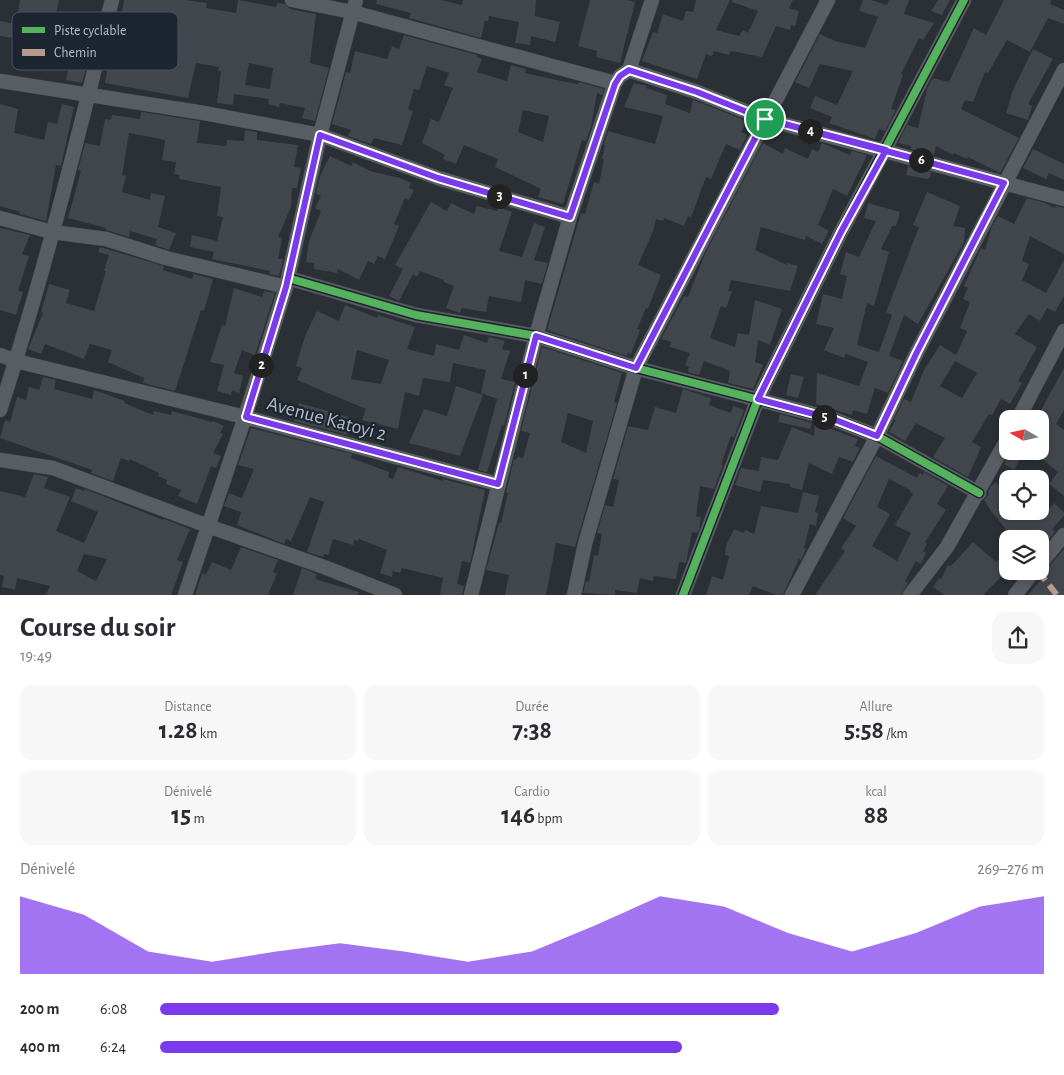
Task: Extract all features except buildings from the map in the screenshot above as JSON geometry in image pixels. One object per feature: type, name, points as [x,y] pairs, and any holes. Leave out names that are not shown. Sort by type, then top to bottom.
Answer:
[{"type":"street","points":[[292,0],[354,6],[615,84]]},
{"type":"street","points":[[471,595],[536,336],[570,217],[615,84],[620,76],[629,70],[652,0]]},
{"type":"street","points":[[574,595],[585,544],[636,368],[828,0]]},
{"type":"street","points":[[683,595],[758,399],[841,232],[964,0]]},
{"type":"street","points":[[185,595],[246,417],[287,282],[320,135],[354,6]]},
{"type":"street","points":[[0,410],[16,361],[52,232],[94,70]]},
{"type":"street","points":[[629,70],[697,92],[765,119],[1064,199]]},
{"type":"street","points":[[792,595],[877,436],[917,352],[1064,70]]},
{"type":"street","points":[[0,81],[204,113],[320,135],[438,178],[570,217]]},
{"type":"street","points":[[0,218],[52,232],[106,239],[166,258],[287,282],[416,315],[536,336],[636,368],[833,419],[877,436],[979,493]]},
{"type":"street","points":[[1023,410],[1064,331]]},
{"type":"street","name":"Avenue Katoyi 2","points":[[0,355],[16,361],[246,417],[498,484]]},
{"type":"street","points":[[910,595],[947,547],[999,455]]},
{"type":"street","points":[[0,460],[52,468],[324,567],[394,595]]},
{"type":"street","points":[[1049,553],[1064,535]]},
{"type":"street","points":[[1015,595],[1027,580]]},
{"type":"marked path","points":[[1045,580],[1057,595]]},
{"type":"cycle path","points":[[683,595],[758,399],[841,232],[964,0]]},
{"type":"cycle path","points":[[288,278],[416,315],[536,336],[636,368],[833,419],[877,436],[979,493]]},
{"type":"route","points":[[765,119],[636,368],[536,336],[498,484],[246,417],[286,287],[320,135],[438,178],[570,217],[615,84],[620,76],[629,70],[697,92],[765,119],[886,150],[841,232],[758,399],[833,419],[877,436],[917,352],[1004,183],[886,150],[826,135],[765,119]]}]
